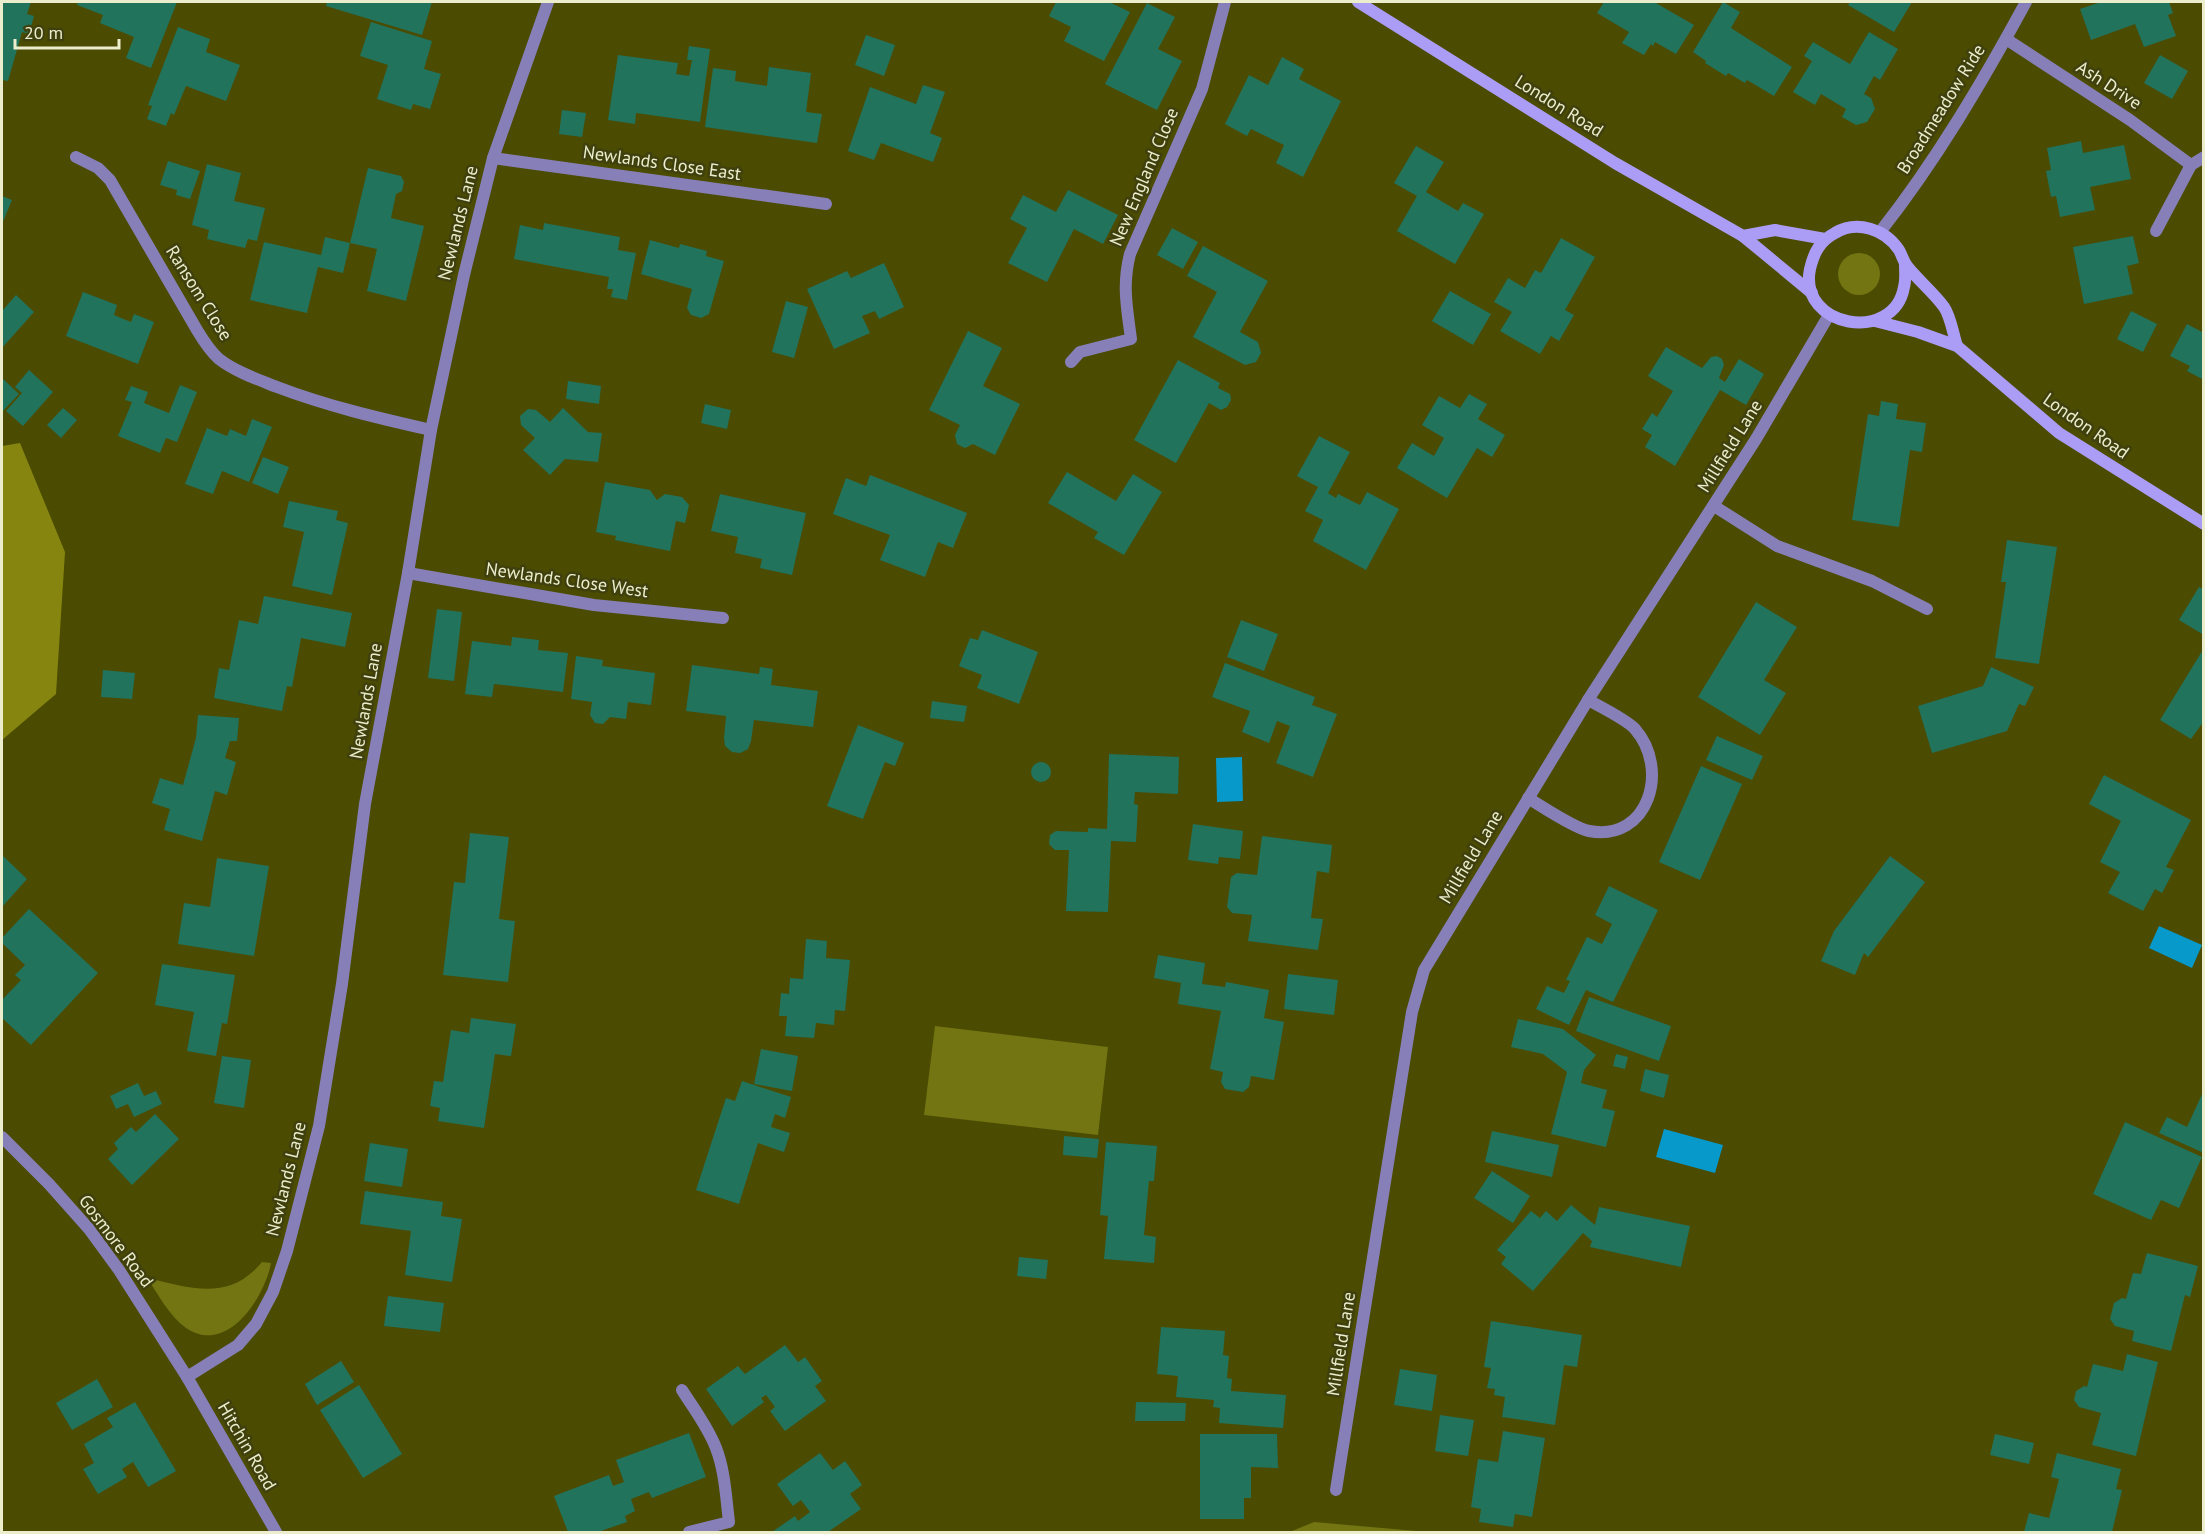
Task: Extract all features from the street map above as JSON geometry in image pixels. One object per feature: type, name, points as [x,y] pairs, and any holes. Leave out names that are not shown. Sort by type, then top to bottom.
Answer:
[{"type":"main road","name":"London Road","points":[[1358,2],[1615,163],[1743,236],[1812,293],[1817,303],[1837,320],[1854,324],[1875,321],[1918,332],[1957,346],[2060,433],[2204,524]]},
{"type":"main road","points":[[1812,293],[1809,276],[1813,255],[1825,238],[1842,229],[1864,227],[1880,232],[1890,238],[1900,251],[1905,264],[1945,308],[1957,346]]},
{"type":"main road","points":[[1743,236],[1775,230],[1825,238]]},
{"type":"main road","points":[[1875,321],[1897,304],[1904,289],[1905,264]]},
{"type":"street","name":"Newlands Lane","points":[[187,1377],[238,1346],[256,1324],[273,1292],[287,1251],[319,1126],[342,984],[365,804],[408,573],[431,430],[464,274],[493,158],[548,2]]},
{"type":"street","name":"New England Close","points":[[1071,362],[1080,352],[1131,339],[1124,291],[1130,254],[1202,89],[1225,2]]},
{"type":"street","name":"Broadmeadow Ride","points":[[1880,232],[1901,206],[1952,129],[2026,2]]},
{"type":"street","name":"Ash Drive","points":[[2006,39],[2130,120],[2191,165]]},
{"type":"street","name":"Ransom Close","points":[[76,157],[98,168],[110,180],[196,330],[220,359],[251,377],[313,401],[365,416],[431,430]]},
{"type":"street","points":[[2156,231],[2191,165],[2204,157]]},
{"type":"street","name":"Newlands Close East","points":[[493,158],[826,204]]},
{"type":"street","name":"Millfield Lane","points":[[1336,1490],[1412,1012],[1424,970],[1588,700],[1756,440],[1829,315]]},
{"type":"street","points":[[1714,506],[1777,546],[1872,581],[1927,609]]},
{"type":"street","name":"Newlands Close West","points":[[408,573],[594,604],[723,618]]},
{"type":"street","points":[[1528,798],[1585,830],[1602,833],[1627,825],[1644,810],[1651,788],[1652,763],[1643,743],[1635,728],[1588,700]]},
{"type":"street","name":"Gosmore Road","points":[[2,1137],[49,1184],[89,1229],[119,1270],[187,1377]]},
{"type":"street","name":"Hitchin Road","points":[[187,1377],[276,1533]]},
{"type":"street","points":[[682,1390],[706,1425],[717,1449],[723,1470],[729,1522],[688,1533]]},
{"type":"shaded area","points":[[1859,253],[1867,254],[1874,259],[1879,266],[1879,282],[1874,289],[1867,294],[1859,295],[1851,294],[1844,289],[1839,282],[1838,274],[1839,266],[1844,259],[1851,254]]},
{"type":"shaded area","points":[[20,443],[65,552],[56,694],[2,740],[2,446]]},
{"type":"shaded area","points":[[935,1026],[1108,1047],[1098,1135],[924,1115]]},
{"type":"shaded area","points":[[262,1262],[271,1263],[261,1291],[252,1306],[242,1319],[229,1329],[216,1334],[201,1335],[186,1328],[175,1318],[147,1278],[209,1289],[236,1283],[249,1275]]},
{"type":"shaded area","points":[[1314,1522],[1428,1532],[1256,1532],[1292,1531]]},
{"type":"water","points":[[1242,757],[1243,801],[1217,802],[1216,758]]},
{"type":"water","points":[[2159,926],[2202,945],[2192,968],[2149,948]]},
{"type":"water","points":[[1664,1129],[1723,1145],[1715,1173],[1656,1157]]},
{"type":"building","points":[[2,2],[31,2],[27,14],[34,16],[29,34],[22,32],[8,81],[2,80]]},
{"type":"building","points":[[78,2],[177,2],[151,68],[126,58],[134,37],[100,23],[103,15],[77,5]]},
{"type":"building","points":[[327,2],[432,2],[422,35],[326,6]]},
{"type":"building","points":[[1056,2],[1109,2],[1130,12],[1104,61],[1064,41],[1071,27],[1049,16]]},
{"type":"building","points":[[1604,2],[1654,2],[1694,25],[1676,54],[1655,42],[1644,55],[1622,43],[1629,32],[1597,13]]},
{"type":"building","points":[[1723,2],[1740,12],[1731,28],[1792,67],[1774,96],[1747,80],[1745,83],[1728,73],[1726,76],[1705,63],[1706,61],[1693,52]]},
{"type":"building","points":[[1850,2],[1912,2],[1894,32],[1848,5]]},
{"type":"building","points":[[2101,2],[2169,2],[2173,13],[2168,15],[2176,36],[2144,47],[2135,24],[2091,40],[2080,9]]},
{"type":"building","points":[[1147,3],[1175,17],[1158,49],[1182,61],[1157,110],[1105,84]]},
{"type":"building","points":[[371,22],[432,41],[424,69],[441,74],[430,109],[413,104],[411,110],[377,99],[388,65],[360,56]]},
{"type":"building","points":[[178,27],[210,39],[206,52],[240,65],[226,101],[186,86],[174,115],[171,113],[166,126],[147,119],[152,106],[148,105]]},
{"type":"building","points":[[1869,32],[1898,49],[1880,80],[1874,76],[1864,94],[1871,98],[1875,109],[1867,122],[1856,125],[1842,117],[1846,109],[1821,94],[1815,105],[1793,92],[1812,61],[1804,56],[1813,42],[1850,64]]},
{"type":"building","points":[[866,35],[895,45],[884,76],[855,65]]},
{"type":"building","points":[[689,46],[710,49],[700,122],[636,113],[635,124],[608,120],[618,55],[678,63],[676,74],[689,76],[692,60],[687,60]]},
{"type":"building","points":[[2160,55],[2188,71],[2172,99],[2144,83]]},
{"type":"building","points":[[1282,57],[1304,69],[1299,79],[1341,101],[1303,177],[1276,163],[1284,145],[1251,129],[1247,136],[1225,124],[1249,75],[1268,85]]},
{"type":"building","points":[[769,67],[811,73],[806,112],[822,114],[817,143],[705,127],[713,68],[736,71],[735,81],[767,86]]},
{"type":"building","points":[[923,85],[945,92],[930,133],[942,138],[933,162],[881,143],[874,160],[848,151],[870,87],[916,104]]},
{"type":"building","points":[[562,110],[586,113],[582,137],[559,134]]},
{"type":"building","points":[[2081,141],[2083,153],[2124,145],[2131,179],[2090,187],[2095,210],[2060,217],[2056,196],[2051,197],[2046,171],[2051,170],[2047,148]]},
{"type":"building","points":[[1416,146],[1444,162],[1426,192],[1458,211],[1463,203],[1484,214],[1455,264],[1397,231],[1417,196],[1394,183]]},
{"type":"building","points":[[168,161],[200,171],[190,199],[176,195],[177,190],[160,185]]},
{"type":"building","points":[[207,164],[241,173],[234,201],[265,208],[257,241],[248,239],[245,248],[207,239],[209,230],[192,225]]},
{"type":"building","points":[[368,168],[401,176],[404,182],[402,191],[396,194],[391,218],[424,226],[406,301],[367,291],[377,249],[350,243]]},
{"type":"building","points":[[1068,190],[1118,215],[1103,244],[1074,229],[1047,282],[1008,263],[1027,228],[1010,219],[1023,195],[1056,212]]},
{"type":"building","points":[[2,196],[12,200],[2,224]]},
{"type":"building","points":[[544,223],[620,237],[618,250],[636,253],[627,300],[611,297],[613,289],[607,289],[609,277],[514,259],[520,225],[543,230]]},
{"type":"building","points":[[1172,228],[1198,242],[1183,269],[1157,255]]},
{"type":"building","points":[[2133,236],[2139,263],[2127,266],[2133,294],[2084,304],[2073,247]]},
{"type":"building","points":[[325,237],[350,243],[343,273],[318,267],[307,313],[250,300],[264,242],[321,255]]},
{"type":"building","points":[[1561,238],[1595,257],[1565,310],[1574,315],[1559,341],[1551,336],[1540,354],[1500,331],[1512,312],[1494,302],[1508,278],[1525,288],[1535,270],[1541,273]]},
{"type":"building","points":[[650,240],[679,248],[680,244],[707,251],[706,256],[724,261],[709,314],[701,318],[691,315],[687,308],[692,289],[641,274]]},
{"type":"building","points":[[1203,246],[1268,281],[1240,332],[1258,342],[1261,353],[1256,362],[1245,365],[1193,337],[1217,292],[1187,276]]},
{"type":"building","points":[[884,263],[904,307],[879,319],[875,311],[862,316],[870,333],[834,349],[807,289],[847,271],[851,278]]},
{"type":"building","points":[[1450,291],[1491,314],[1473,345],[1432,321]]},
{"type":"building","points":[[83,292],[117,305],[114,315],[131,322],[134,314],[154,322],[138,364],[66,336]]},
{"type":"building","points":[[16,295],[34,312],[2,348],[2,311]]},
{"type":"building","points":[[786,301],[808,307],[794,358],[772,352]]},
{"type":"building","points":[[2131,311],[2157,324],[2143,352],[2117,339]]},
{"type":"building","points":[[2187,324],[2204,333],[2204,380],[2187,371],[2190,366],[2170,356]]},
{"type":"building","points":[[968,331],[1002,348],[983,386],[1020,404],[995,455],[973,444],[965,448],[957,444],[955,435],[960,425],[929,410]]},
{"type":"building","points":[[1666,347],[1702,368],[1711,357],[1717,356],[1722,359],[1724,365],[1719,378],[1725,382],[1739,359],[1764,374],[1746,405],[1720,390],[1675,466],[1645,447],[1652,435],[1642,429],[1652,413],[1657,417],[1673,391],[1648,376]]},
{"type":"building","points":[[1178,360],[1220,383],[1218,388],[1230,394],[1231,400],[1227,407],[1221,410],[1209,403],[1176,463],[1134,440]]},
{"type":"building","points":[[29,370],[53,392],[23,426],[6,411],[22,393],[15,387]]},
{"type":"building","points":[[2,378],[19,394],[2,412]]},
{"type":"building","points":[[568,381],[601,386],[599,404],[566,399]]},
{"type":"building","points":[[180,385],[197,392],[177,442],[166,438],[160,453],[118,436],[132,402],[125,400],[131,386],[148,392],[144,403],[169,413]]},
{"type":"building","points":[[1469,394],[1487,404],[1478,419],[1505,435],[1492,457],[1477,448],[1447,498],[1397,468],[1412,443],[1434,456],[1444,438],[1422,425],[1439,396],[1460,408]]},
{"type":"building","points":[[1881,401],[1898,404],[1896,419],[1926,423],[1922,452],[1910,450],[1899,527],[1852,520],[1868,414],[1879,416]]},
{"type":"building","points":[[705,404],[731,410],[727,429],[701,423]]},
{"type":"building","points":[[63,408],[77,420],[61,438],[47,425]]},
{"type":"building","points":[[563,408],[588,432],[602,433],[598,462],[565,459],[550,475],[523,450],[535,438],[521,425],[520,416],[528,409],[536,410],[550,422]]},
{"type":"building","points":[[252,419],[272,427],[249,482],[222,471],[213,494],[185,484],[207,428],[227,436],[230,429],[246,436]]},
{"type":"building","points":[[1319,436],[1350,452],[1328,493],[1336,498],[1338,494],[1360,505],[1367,492],[1399,509],[1366,570],[1313,541],[1323,520],[1305,511],[1318,487],[1297,476]]},
{"type":"building","points":[[263,457],[289,467],[278,494],[252,483]]},
{"type":"building","points":[[1067,472],[1116,501],[1133,474],[1162,492],[1124,555],[1094,538],[1098,532],[1048,503]]},
{"type":"building","points":[[870,475],[967,513],[953,548],[938,542],[925,577],[880,560],[890,535],[833,514],[846,478],[866,486]]},
{"type":"building","points":[[605,482],[650,490],[657,500],[665,494],[682,497],[689,505],[685,523],[676,521],[670,551],[615,540],[616,536],[596,532]]},
{"type":"building","points":[[720,494],[806,513],[792,575],[760,568],[762,559],[735,553],[738,537],[711,531]]},
{"type":"building","points":[[289,501],[338,511],[336,520],[348,523],[332,595],[292,586],[304,532],[283,527]]},
{"type":"building","points":[[2007,540],[2057,547],[2039,664],[1995,658],[2006,582],[2001,582]]},
{"type":"building","points":[[2199,587],[2204,590],[2204,635],[2179,620]]},
{"type":"building","points":[[264,596],[352,613],[345,647],[301,638],[292,687],[287,686],[282,711],[214,698],[219,668],[229,670],[239,620],[258,624]]},
{"type":"building","points":[[1756,602],[1797,627],[1764,680],[1786,693],[1760,735],[1698,697]]},
{"type":"building","points":[[437,609],[462,612],[454,681],[428,678]]},
{"type":"building","points":[[1241,620],[1278,634],[1264,671],[1227,657]]},
{"type":"building","points":[[982,630],[1038,652],[1019,704],[977,688],[982,675],[959,666],[970,638],[978,640]]},
{"type":"building","points":[[512,637],[539,640],[538,650],[568,653],[563,692],[494,684],[492,697],[465,694],[472,641],[511,646]]},
{"type":"building","points":[[2204,648],[2204,721],[2191,739],[2160,720]]},
{"type":"building","points":[[576,656],[603,660],[602,666],[655,673],[651,705],[628,702],[626,719],[610,717],[603,724],[595,723],[590,715],[592,702],[571,699]]},
{"type":"building","points":[[1225,663],[1315,697],[1312,705],[1337,714],[1313,777],[1276,763],[1290,726],[1277,721],[1269,743],[1242,732],[1250,711],[1212,697]]},
{"type":"building","points":[[692,665],[759,674],[760,667],[773,669],[771,685],[818,691],[813,727],[754,720],[748,749],[740,753],[732,752],[725,746],[726,716],[686,711]]},
{"type":"building","points":[[1991,667],[2034,687],[2025,706],[2019,704],[2007,731],[1932,753],[1918,706],[1983,686]]},
{"type":"building","points":[[103,670],[135,673],[132,699],[101,697]]},
{"type":"building","points":[[932,701],[967,706],[964,722],[930,718]]},
{"type":"building","points":[[198,715],[239,718],[237,741],[230,741],[225,758],[236,762],[227,795],[215,791],[202,841],[164,830],[170,809],[152,803],[160,778],[183,785],[196,738]]},
{"type":"building","points":[[858,725],[904,743],[895,766],[885,762],[863,819],[827,806]]},
{"type":"building","points":[[1717,736],[1763,756],[1752,780],[1706,760]]},
{"type":"building","points":[[1109,754],[1179,757],[1178,794],[1135,792],[1134,804],[1138,805],[1136,842],[1111,841],[1108,912],[1066,911],[1069,850],[1055,850],[1049,844],[1050,835],[1056,831],[1088,832],[1088,828],[1107,829]]},
{"type":"building","points":[[1041,762],[1048,765],[1051,772],[1048,779],[1041,782],[1034,779],[1031,772],[1034,765]]},
{"type":"building","points":[[1701,766],[1742,784],[1700,880],[1659,862]]},
{"type":"building","points":[[2104,775],[2191,820],[2166,867],[2174,870],[2162,893],[2155,889],[2143,911],[2108,893],[2120,872],[2100,862],[2121,821],[2089,804]]},
{"type":"building","points":[[1193,824],[1243,831],[1240,859],[1219,857],[1218,864],[1188,860]]},
{"type":"building","points":[[470,833],[509,837],[499,919],[515,921],[508,982],[443,975],[454,882],[465,883]]},
{"type":"building","points":[[1262,836],[1332,845],[1329,873],[1317,871],[1311,918],[1323,919],[1318,950],[1248,941],[1252,915],[1232,913],[1227,907],[1231,877],[1237,873],[1257,875]]},
{"type":"building","points":[[2,855],[27,879],[2,907]]},
{"type":"building","points":[[1890,856],[1925,882],[1868,957],[1864,953],[1855,975],[1821,961],[1834,931]]},
{"type":"building","points":[[217,858],[269,866],[254,956],[178,944],[184,903],[210,907]]},
{"type":"building","points":[[1609,886],[1658,910],[1613,1002],[1586,990],[1569,1025],[1536,1009],[1547,986],[1564,993],[1570,981],[1566,980],[1587,937],[1602,944],[1612,924],[1595,915]]},
{"type":"building","points":[[29,909],[98,973],[31,1045],[2,1018],[2,1000],[21,980],[15,975],[25,965],[2,943],[2,938]]},
{"type":"building","points":[[806,939],[827,941],[826,958],[850,960],[845,1011],[835,1010],[834,1025],[816,1023],[814,1038],[785,1036],[787,1016],[779,1016],[781,993],[789,994],[790,978],[803,979]]},
{"type":"building","points":[[1158,955],[1205,963],[1202,984],[1225,987],[1226,982],[1269,990],[1264,1018],[1284,1022],[1274,1080],[1251,1076],[1249,1087],[1243,1092],[1225,1089],[1221,1082],[1223,1072],[1210,1069],[1221,1011],[1178,1004],[1181,983],[1154,978]]},
{"type":"building","points":[[162,964],[235,975],[227,1024],[222,1023],[216,1056],[187,1051],[194,1012],[155,1005]]},
{"type":"building","points":[[1288,974],[1338,980],[1334,1015],[1284,1009]]},
{"type":"building","points":[[1589,997],[1671,1026],[1659,1061],[1576,1031]]},
{"type":"building","points":[[471,1018],[516,1024],[511,1056],[495,1054],[484,1128],[438,1121],[440,1108],[430,1106],[434,1081],[443,1082],[451,1030],[469,1033]]},
{"type":"building","points":[[1518,1019],[1563,1029],[1596,1055],[1584,1070],[1581,1083],[1607,1090],[1602,1108],[1615,1111],[1606,1147],[1551,1134],[1567,1072],[1543,1054],[1511,1047]]},
{"type":"building","points":[[761,1049],[798,1056],[792,1091],[754,1084]]},
{"type":"building","points":[[1616,1054],[1628,1057],[1625,1069],[1613,1066]]},
{"type":"building","points":[[222,1056],[251,1060],[244,1108],[214,1103]]},
{"type":"building","points":[[1645,1069],[1669,1075],[1664,1098],[1640,1091]]},
{"type":"building","points":[[742,1081],[791,1097],[785,1118],[775,1114],[771,1127],[790,1133],[784,1152],[758,1143],[739,1204],[696,1190],[726,1098],[735,1101]]},
{"type":"building","points":[[138,1083],[144,1096],[156,1091],[162,1104],[134,1117],[128,1104],[116,1109],[110,1096]]},
{"type":"building","points":[[2204,1090],[2204,1153],[2159,1133],[2167,1117],[2187,1127]]},
{"type":"building","points":[[155,1114],[179,1139],[132,1185],[108,1159],[118,1149],[114,1143],[131,1127],[136,1132]]},
{"type":"building","points":[[2125,1122],[2202,1157],[2179,1208],[2161,1200],[2151,1220],[2093,1194]]},
{"type":"building","points":[[1492,1131],[1559,1145],[1552,1177],[1485,1162]]},
{"type":"building","points":[[1064,1136],[1099,1139],[1097,1158],[1063,1155]]},
{"type":"building","points":[[1106,1142],[1157,1146],[1154,1181],[1149,1181],[1144,1235],[1156,1237],[1154,1263],[1104,1259],[1108,1216],[1100,1215]]},
{"type":"building","points":[[370,1143],[408,1149],[402,1187],[364,1181]]},
{"type":"building","points":[[1492,1171],[1530,1196],[1513,1223],[1474,1198]]},
{"type":"building","points":[[365,1191],[443,1202],[441,1216],[462,1219],[452,1282],[405,1275],[411,1231],[360,1224]]},
{"type":"building","points":[[1571,1205],[1595,1225],[1599,1207],[1690,1226],[1681,1267],[1590,1247],[1592,1241],[1583,1233],[1533,1291],[1501,1264],[1506,1257],[1497,1250],[1531,1211],[1540,1218],[1546,1211],[1557,1221]]},
{"type":"building","points":[[2147,1253],[2198,1266],[2190,1297],[2185,1295],[2171,1351],[2132,1341],[2134,1331],[2115,1326],[2110,1319],[2114,1303],[2122,1298],[2126,1299],[2133,1273],[2141,1274]]},
{"type":"building","points":[[1019,1257],[1048,1260],[1046,1279],[1017,1276]]},
{"type":"building","points":[[388,1296],[444,1303],[440,1332],[384,1326]]},
{"type":"building","points":[[1491,1321],[1582,1335],[1577,1367],[1564,1365],[1555,1425],[1502,1417],[1505,1397],[1494,1395],[1495,1389],[1487,1388],[1491,1368],[1484,1367]]},
{"type":"building","points":[[1161,1327],[1225,1331],[1223,1355],[1229,1356],[1227,1378],[1232,1379],[1231,1391],[1286,1395],[1283,1428],[1219,1423],[1220,1408],[1213,1407],[1214,1400],[1176,1397],[1178,1376],[1157,1374]]},
{"type":"building","points":[[785,1345],[798,1362],[805,1357],[822,1381],[815,1386],[826,1401],[785,1431],[770,1411],[775,1407],[766,1395],[761,1398],[764,1402],[732,1426],[706,1389],[738,1366],[745,1374]]},
{"type":"building","points":[[2127,1354],[2158,1362],[2136,1456],[2092,1445],[2101,1413],[2079,1407],[2074,1400],[2076,1391],[2084,1386],[2087,1387],[2093,1364],[2123,1371]]},
{"type":"building","points":[[341,1361],[354,1382],[317,1405],[305,1384]]},
{"type":"building","points":[[1400,1369],[1437,1375],[1432,1411],[1394,1405]]},
{"type":"building","points":[[97,1379],[113,1407],[72,1430],[56,1403]]},
{"type":"building","points":[[359,1385],[402,1454],[363,1478],[320,1410]]},
{"type":"building","points":[[135,1402],[176,1471],[148,1487],[133,1462],[122,1469],[127,1477],[98,1494],[83,1469],[94,1463],[84,1444],[113,1427],[107,1418]]},
{"type":"building","points":[[1136,1402],[1186,1403],[1185,1421],[1135,1421]]},
{"type":"building","points":[[1440,1415],[1474,1420],[1468,1456],[1435,1451]]},
{"type":"building","points":[[1503,1431],[1545,1438],[1532,1517],[1515,1514],[1513,1527],[1479,1522],[1481,1509],[1471,1507],[1478,1459],[1498,1462]]},
{"type":"building","points":[[689,1433],[706,1477],[652,1498],[649,1492],[631,1499],[635,1511],[625,1516],[627,1522],[598,1532],[568,1532],[554,1496],[609,1475],[613,1486],[624,1482],[616,1460]]},
{"type":"building","points":[[1200,1434],[1277,1434],[1278,1468],[1251,1467],[1251,1498],[1244,1498],[1244,1519],[1200,1519]]},
{"type":"building","points":[[1995,1434],[2034,1443],[2029,1464],[1990,1455]]},
{"type":"building","points":[[820,1453],[833,1470],[845,1461],[862,1485],[850,1494],[861,1509],[828,1532],[772,1532],[795,1516],[798,1521],[810,1512],[801,1500],[793,1506],[777,1484]]},
{"type":"building","points":[[2057,1453],[2121,1469],[2116,1489],[2122,1490],[2112,1532],[2024,1532],[2029,1513],[2049,1518],[2059,1479],[2051,1477]]}]
